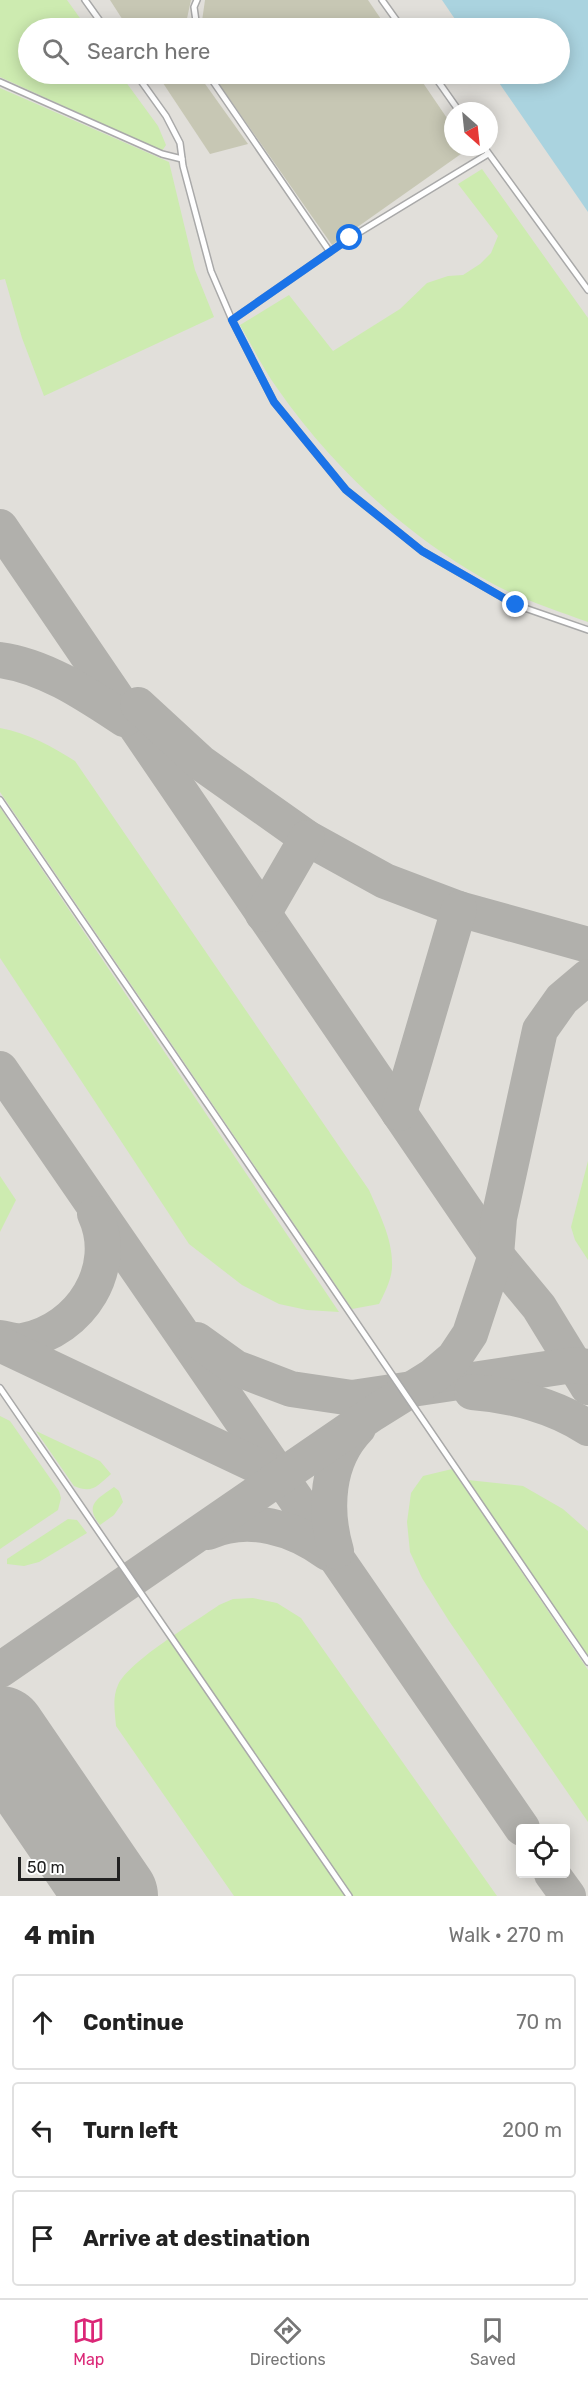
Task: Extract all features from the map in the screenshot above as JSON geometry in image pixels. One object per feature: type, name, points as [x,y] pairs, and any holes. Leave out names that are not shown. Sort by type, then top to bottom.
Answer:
[{"type":"lane","points":[[85,0],[98,18]]},
{"type":"lane","points":[[196,18],[194,7],[197,0]]},
{"type":"lane","points":[[382,0],[395,18]]},
{"type":"lane","points":[[0,82],[162,154],[182,159]]},
{"type":"lane","points":[[143,84],[166,116],[180,143],[182,159],[211,271],[232,320],[274,402],[346,490],[422,551],[516,605],[588,630]]},
{"type":"lane","points":[[215,84],[330,252]]},
{"type":"lane","points":[[440,84],[453,102]]},
{"type":"lane","points":[[232,320],[330,252],[485,156]]},
{"type":"lane","points":[[489,156],[588,290]]},
{"type":"lane","points":[[0,800],[588,1662]]},
{"type":"lane","points":[[0,1388],[349,1896]]},
{"type":"shaded area","points":[[0,0],[588,0],[588,1896],[0,1896]]},
{"type":"shaded area","points":[[110,0],[191,0],[187,18],[122,18]]},
{"type":"shaded area","points":[[205,0],[368,0],[380,18],[202,18]]},
{"type":"shaded area","points":[[164,84],[205,84],[248,144],[210,154]]},
{"type":"shaded area","points":[[219,84],[424,84],[444,114],[444,156],[458,156],[332,245]]},
{"type":"green space","points":[[0,0],[67,0],[80,18],[18,18],[18,84],[127,84],[158,126],[166,145],[162,151],[0,77]]},
{"type":"green space","points":[[0,88],[169,162],[195,270],[214,317],[44,396],[22,338],[5,279],[0,280]]},
{"type":"green space","points":[[482,169],[588,318],[588,622],[532,602],[492,583],[450,558],[394,516],[343,468],[298,416],[262,365],[240,325],[289,295],[333,351],[400,309],[427,283],[448,276],[463,275],[480,264],[491,253],[498,236],[458,184]]},
{"type":"green space","points":[[0,728],[39,741],[75,761],[369,1190],[384,1226],[391,1254],[391,1274],[379,1304],[352,1309],[0,792]]},
{"type":"green space","points":[[0,807],[339,1312],[307,1310],[279,1304],[242,1285],[189,1244],[0,958]]},
{"type":"green space","points":[[588,1161],[588,1260],[575,1240],[571,1227]]},
{"type":"green space","points":[[0,1176],[16,1200],[0,1232]]},
{"type":"green space","points":[[0,1416],[10,1421],[59,1491],[61,1498],[58,1510],[0,1549]]},
{"type":"green space","points":[[36,1431],[100,1461],[111,1474],[94,1488],[74,1486]]},
{"type":"green space","points":[[452,1469],[588,1670],[588,1822],[449,1621],[422,1578],[410,1552],[407,1522],[411,1493],[423,1476]]},
{"type":"green space","points":[[468,1480],[523,1486],[563,1509],[588,1531],[588,1656]]},
{"type":"green space","points":[[114,1487],[119,1491],[123,1502],[114,1515],[100,1525],[95,1518],[93,1507],[98,1499]]},
{"type":"green space","points":[[68,1519],[77,1520],[87,1533],[39,1562],[24,1566],[7,1564],[7,1559]]},
{"type":"green space","points":[[253,1598],[277,1603],[301,1618],[497,1896],[234,1896],[116,1726],[114,1700],[118,1685],[125,1675],[164,1642],[219,1605],[233,1599]]},
{"type":"water","points":[[442,0],[588,0],[588,212],[500,84],[570,84],[570,18],[454,18]]},
{"type":"taxiway","points":[[0,527],[496,1255],[539,1307],[588,1387]]},
{"type":"taxiway","points":[[0,660],[33,668],[65,682],[124,719]]},
{"type":"taxiway","points":[[138,705],[201,763],[307,838],[385,881],[459,909],[588,945]]},
{"type":"taxiway","points":[[263,914],[307,838]]},
{"type":"taxiway","points":[[399,1113],[459,909]]},
{"type":"taxiway","points":[[0,1670],[372,1414],[433,1376],[454,1358],[470,1334],[496,1255],[499,1218],[540,1030],[562,999],[588,977]]},
{"type":"taxiway","points":[[0,1069],[519,1824]]},
{"type":"taxiway","points":[[0,1338],[23,1341],[44,1335],[62,1324],[78,1310],[90,1294],[98,1275],[102,1255],[101,1235],[95,1214]]},
{"type":"taxiway","points":[[197,1340],[236,1368],[291,1389],[352,1398],[573,1365],[588,1367]]},
{"type":"taxiway","points":[[0,1344],[281,1477]]},
{"type":"taxiway","points":[[472,1392],[533,1403],[562,1414],[588,1428]]},
{"type":"taxiway","points":[[336,1551],[330,1519],[330,1486],[339,1455],[358,1428]]},
{"type":"taxiway","points":[[208,1532],[239,1524],[271,1526],[301,1537],[328,1553]]},
{"type":"taxiway","points":[[555,1878],[568,1896]]},
{"type":"runway","points":[[0,1732],[112,1896]]},
{"type":"route","points":[[350,238],[232,320],[274,402],[346,490],[422,551],[516,605]]}]
